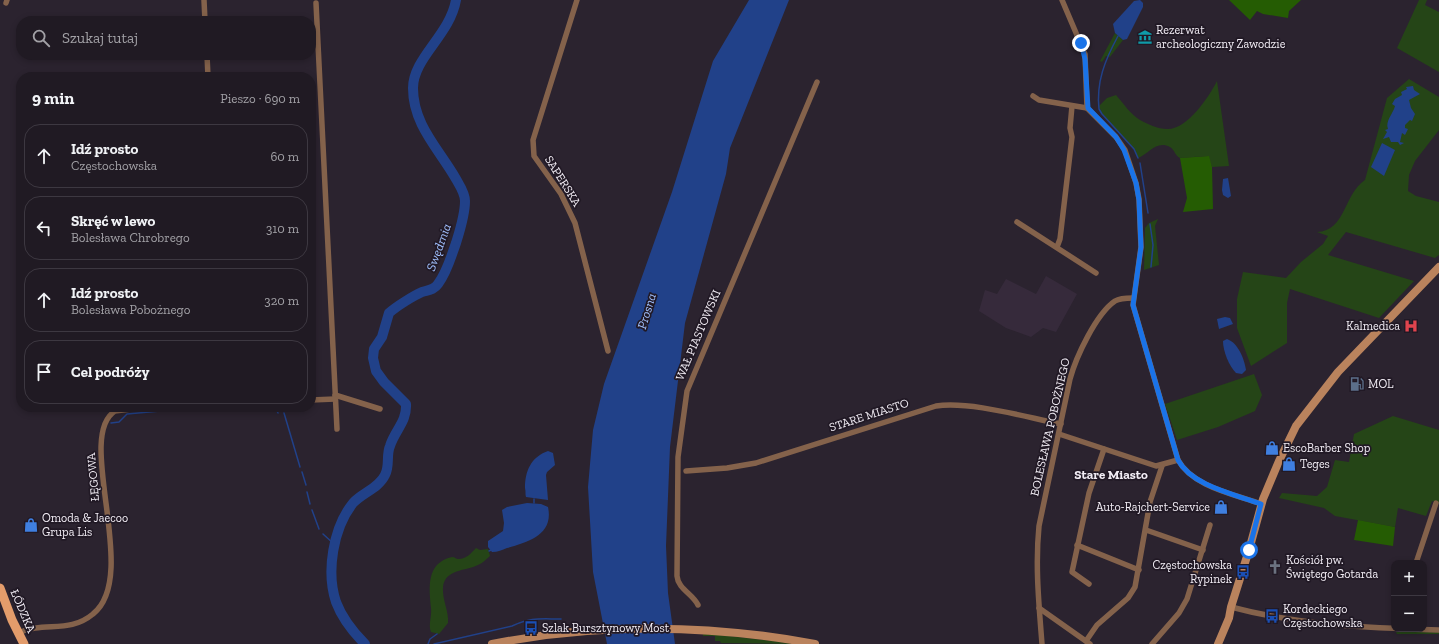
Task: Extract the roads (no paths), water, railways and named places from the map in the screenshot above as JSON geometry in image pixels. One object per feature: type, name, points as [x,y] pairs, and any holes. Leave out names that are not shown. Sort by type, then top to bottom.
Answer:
[{"type":"main road","points":[[1218,644],[1229,618],[1231,607],[1253,538],[1261,504],[1285,448],[1305,412],[1344,364],[1439,267]]},
{"type":"main road","name":"ŁÓDZKA","points":[[0,588],[24,644]]},
{"type":"main road","points":[[492,644],[595,630],[698,630],[756,635],[815,644]]},
{"type":"street","points":[[204,0],[205,16]]},
{"type":"street","name":"SAPERSKA","points":[[577,0],[533,140],[532,148],[537,162],[561,194],[575,224],[608,351]]},
{"type":"street","points":[[1062,0],[1085,54],[1088,108]]},
{"type":"street","points":[[316,3],[336,429]]},
{"type":"street","points":[[207,60],[208,72]]},
{"type":"street","name":"WAŁ PIASTOWSKI","points":[[698,605],[693,597],[679,585],[677,576],[678,457],[687,391],[818,82]]},
{"type":"street","points":[[1033,96],[1039,100],[1088,108],[1112,133],[1124,150],[1136,183],[1139,200],[1141,247],[1134,298],[1134,315],[1178,460],[1183,468],[1197,480],[1261,504]]},
{"type":"street","points":[[1057,247],[1060,239],[1072,137],[1070,128],[1072,106]]},
{"type":"street","points":[[1017,222],[1096,273]]},
{"type":"street","name":"BOLESŁAWA POBOŻNEGO","points":[[1042,644],[1036,561],[1037,544],[1070,379],[1083,345],[1106,310],[1116,301],[1134,298]]},
{"type":"street","points":[[316,399],[335,397],[380,409]]},
{"type":"street","name":"STARE MIASTO","points":[[686,471],[727,468],[756,463],[946,404],[967,406],[1061,424]]},
{"type":"street","name":"ŁĘGOWA","points":[[18,633],[35,627],[66,627],[76,625],[94,614],[104,603],[108,588],[110,566],[109,527],[102,466],[103,429],[105,422],[114,412]]},
{"type":"street","points":[[1059,434],[1156,466],[1162,466],[1178,460]]},
{"type":"street","points":[[1089,584],[1072,572],[1089,493],[1104,449]]},
{"type":"street","points":[[1039,608],[1088,642],[1097,625],[1128,598],[1135,587],[1153,492],[1162,466]]},
{"type":"street","points":[[1417,560],[1436,503]]},
{"type":"street","points":[[1152,644],[1184,606],[1210,525]]},
{"type":"street","points":[[1146,530],[1202,550]]},
{"type":"street","points":[[1077,545],[1139,570]]},
{"type":"street","points":[[1231,607],[1265,615],[1365,628],[1391,629]]},
{"type":"street","points":[[1427,630],[1439,630]]},
{"type":"water","name":"Prosna","points":[[749,0],[789,0],[730,148],[726,174],[685,323],[670,447],[666,546],[668,593],[675,644],[607,644],[593,572],[588,487],[593,430],[604,384],[672,192],[713,61]]},
{"type":"water","points":[[1140,0],[1143,3],[1143,7],[1127,39],[1123,40],[1115,33],[1113,24],[1134,1]]},
{"type":"water","points":[[1413,86],[1414,90],[1420,94],[1409,100],[1411,108],[1415,114],[1412,121],[1410,120],[1405,125],[1405,128],[1408,129],[1405,135],[1402,133],[1400,142],[1404,143],[1400,145],[1398,142],[1391,142],[1389,137],[1383,139],[1387,132],[1385,130],[1388,129],[1388,120],[1395,106],[1392,104],[1395,99],[1402,95],[1401,92],[1407,89],[1406,87]]},
{"type":"water","points":[[1382,143],[1395,150],[1384,176],[1371,167]]},
{"type":"water","points":[[1228,178],[1231,196],[1228,198],[1223,195],[1222,190],[1223,179]]},
{"type":"water","points":[[1225,317],[1230,318],[1233,324],[1219,329],[1217,319]]},
{"type":"water","points":[[1227,339],[1237,347],[1242,356],[1246,370],[1242,374],[1236,373],[1227,358],[1223,341]]},
{"type":"water","points":[[548,451],[553,453],[555,465],[547,472],[546,475],[548,500],[526,497],[525,482],[530,465],[537,457]]},
{"type":"water","points":[[527,503],[541,504],[548,507],[549,517],[543,531],[531,540],[500,551],[492,552],[488,547],[488,541],[503,531],[504,523],[502,510],[507,507]]},
{"type":"waterway","name":"Swędrnia","points":[[365,644],[356,635],[341,614],[336,602],[332,577],[333,551],[340,525],[346,513],[353,503],[375,487],[385,475],[388,453],[392,440],[405,416],[406,404],[384,382],[376,371],[373,358],[374,349],[382,337],[389,313],[414,296],[435,288],[438,284],[450,259],[463,217],[465,206],[463,192],[422,125],[417,114],[413,88],[419,67],[447,24],[456,0]]},
{"type":"waterway","points":[[1118,36],[1102,71],[1098,99],[1099,109],[1134,149],[1138,158]]},
{"type":"waterway","points":[[1140,163],[1148,213]]},
{"type":"waterway","points":[[1150,224],[1153,245],[1151,267]]},
{"type":"waterway","points":[[111,423],[119,422],[127,414],[149,412]]},
{"type":"waterway","points":[[284,413],[300,467]]},
{"type":"waterway","points":[[302,472],[306,485]]},
{"type":"waterway","points":[[307,492],[310,504]]},
{"type":"waterway","points":[[312,510],[319,529]]},
{"type":"waterway","points":[[323,534],[334,544]]},
{"type":"waterway","points":[[434,644],[512,626],[530,620],[561,619]]},
{"type":"waterway","points":[[428,644],[430,639],[437,634]]},
{"type":"place","name":"Rezerwat archeologiczny Zawodzie","points":[[1145,37]]},
{"type":"place","name":"Kalmedica","points":[[1411,326]]},
{"type":"place","name":"MOL","points":[[1357,384]]},
{"type":"place","name":"EscoBarber Shop","points":[[1272,448]]},
{"type":"place","name":"Teges","points":[[1289,464]]},
{"type":"place","name":"Auto-Rajchert-Service","points":[[1221,507]]},
{"type":"place","name":"Omoda & Jaecoo Grupa Lis","points":[[31,525]]},
{"type":"place","name":"Kościół pw. Świętego Gotarda","points":[[1275,567]]},
{"type":"place","name":"Częstochowska Rypinek","points":[[1243,572]]},
{"type":"place","name":"Kordeckiego Częstochowska","points":[[1272,616]]},
{"type":"place","name":"Szlak Bursztynowy Most","points":[[531,628]]},
{"type":"district","name":"Stare Miasto","points":[[1111,474]]}]
